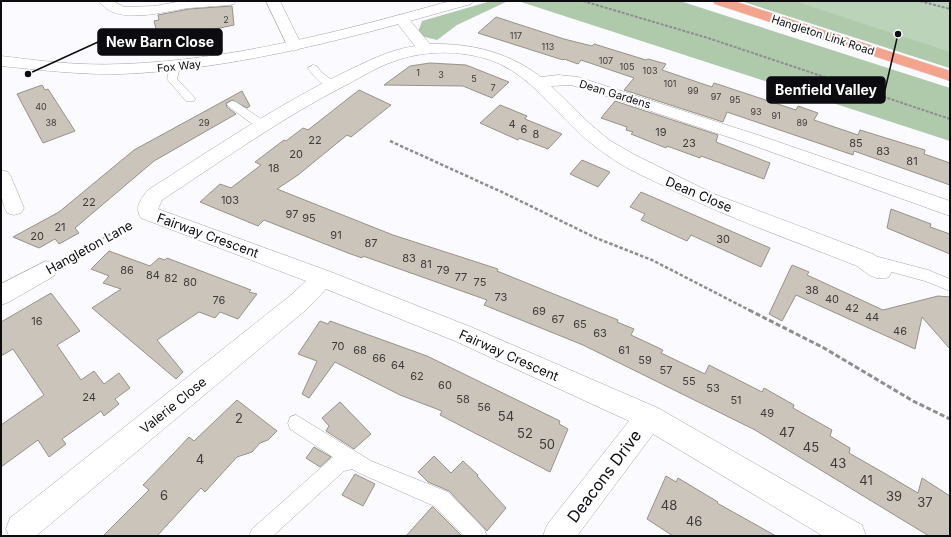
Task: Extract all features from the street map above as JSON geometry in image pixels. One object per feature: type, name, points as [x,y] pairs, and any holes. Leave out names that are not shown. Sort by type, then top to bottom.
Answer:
[{"type":"highway","name":"Hangleton Link Road","points":[[720,1],[950,76]]},
{"type":"street","points":[[106,1],[108,4],[122,11],[155,10],[190,4],[229,1]]},
{"type":"street","points":[[273,1],[294,46]]},
{"type":"street","points":[[426,50],[401,19],[466,1]]},
{"type":"street","name":"Fox Way","points":[[3,63],[76,69],[121,70],[175,67],[235,58],[294,46],[401,19]]},
{"type":"street","points":[[148,213],[148,205],[156,195],[263,126],[332,85],[390,57],[426,50],[454,48],[489,54],[518,67],[538,82]]},
{"type":"street","name":"Dean Gardens","points":[[538,82],[572,80],[609,91],[758,141],[950,209]]},
{"type":"street","name":"Dean Close","points":[[538,82],[582,126],[603,144],[628,160],[707,198],[865,260],[881,271]]},
{"type":"street","points":[[1,178],[14,208]]},
{"type":"street","name":"Fairway Crescent","points":[[148,213],[323,278],[463,334],[649,417],[851,536]]},
{"type":"street","name":"Hangleton Lane","points":[[1,295],[46,270]]},
{"type":"street","name":"Valerie Close","points":[[21,529],[293,307],[323,278]]},
{"type":"street","name":"Deacons Drive","points":[[558,536],[649,417]]},
{"type":"lane","points":[[175,67],[172,78],[190,99]]},
{"type":"lane","points":[[313,68],[317,74],[332,85]]},
{"type":"lane","points":[[232,104],[263,126]]},
{"type":"lane","points":[[865,260],[928,276],[950,284]]},
{"type":"lane","points":[[296,423],[365,468],[441,499],[477,536]]},
{"type":"lane","points":[[258,536],[339,463],[353,460]]},
{"type":"path","points":[[583,1],[708,38],[950,119]]},
{"type":"path","points":[[920,1],[950,9]]},
{"type":"path","points":[[390,142],[504,193],[596,238],[659,264],[824,348],[913,401],[950,419]]},
{"type":"path","name":"Hangleton Lane","points":[[46,270],[148,213]]},
{"type":"green space","points":[[491,1],[508,1],[457,25],[437,40],[417,35],[422,21]]},
{"type":"green space","points":[[518,1],[680,1],[950,88],[950,141]]},
{"type":"green space","points":[[741,1],[950,1],[950,68]]},
{"type":"green space","points":[[741,1],[794,1],[950,52],[950,68]]},
{"type":"building","points":[[232,6],[234,25],[159,41],[154,21],[159,20],[158,15],[189,9]]},
{"type":"building","points":[[496,17],[564,39],[592,46],[594,44],[646,60],[648,59],[666,64],[662,70],[712,87],[714,83],[796,110],[798,106],[818,113],[814,120],[858,135],[860,130],[925,150],[924,154],[950,163],[950,185],[854,151],[853,155],[727,112],[723,122],[624,90],[634,78],[581,60],[578,64],[478,33]]},
{"type":"building","points":[[430,63],[466,65],[509,82],[492,98],[463,86],[384,85],[410,66]]},
{"type":"building","points":[[42,85],[45,90],[48,89],[75,131],[43,143],[17,94]]},
{"type":"building","points":[[359,90],[391,105],[351,137],[347,135],[298,175],[277,189],[393,235],[498,269],[497,271],[618,320],[617,322],[634,329],[631,335],[663,350],[661,353],[705,374],[709,365],[762,392],[764,388],[794,405],[793,408],[832,430],[830,436],[850,448],[849,453],[918,493],[922,478],[950,496],[950,536],[929,536],[755,430],[583,345],[484,305],[487,300],[363,256],[362,258],[348,253],[264,220],[258,226],[200,202],[220,184],[231,188],[261,165],[255,162],[303,128],[308,130]]},
{"type":"building","points":[[242,91],[250,106],[247,108],[232,100],[226,103],[227,107],[236,114],[154,161],[75,228],[79,233],[59,244],[55,239],[39,248],[13,237],[59,212],[134,150]]},
{"type":"building","points":[[615,101],[718,135],[716,142],[770,163],[764,179],[701,156],[700,158],[667,146],[666,148],[631,134],[633,132],[626,130],[627,127],[601,118]]},
{"type":"building","points":[[500,105],[527,116],[525,119],[562,134],[548,149],[519,138],[518,140],[480,123]]},
{"type":"building","points":[[582,160],[610,172],[598,187],[570,174]]},
{"type":"building","points":[[641,192],[770,248],[761,267],[691,235],[687,241],[641,220],[645,214],[630,207]]},
{"type":"building","points":[[891,209],[931,224],[930,227],[950,234],[950,254],[887,228]]},
{"type":"building","points":[[109,251],[150,266],[159,258],[165,260],[167,258],[251,290],[249,292],[257,294],[238,319],[220,312],[215,318],[199,312],[157,340],[183,372],[176,379],[92,308],[121,289],[103,283],[109,276],[91,269]]},
{"type":"building","points":[[792,265],[809,272],[807,275],[883,310],[938,296],[950,297],[950,349],[922,317],[915,349],[796,295],[782,321],[769,314]]},
{"type":"building","points":[[51,293],[80,331],[57,345],[81,380],[94,371],[104,384],[119,373],[130,388],[115,399],[119,404],[104,416],[101,411],[62,439],[66,444],[49,457],[38,440],[1,467],[1,425],[44,395],[13,349],[1,356],[1,322]]},
{"type":"building","points":[[320,321],[328,324],[330,321],[427,356],[560,421],[559,424],[568,429],[550,472],[440,415],[442,411],[400,395],[335,362],[309,398],[302,394],[317,361],[298,354]]},
{"type":"building","points":[[237,400],[277,431],[268,440],[260,443],[252,452],[237,457],[205,492],[201,488],[157,536],[103,536],[149,490],[143,485],[189,437],[194,441]]},
{"type":"building","points":[[340,402],[371,434],[354,449],[326,431],[329,426],[322,418]]},
{"type":"building","points":[[314,447],[331,457],[320,467],[306,458]]},
{"type":"building","points":[[434,456],[451,473],[463,461],[478,475],[477,476],[506,508],[487,531],[449,491],[428,482],[418,472]]},
{"type":"building","points":[[355,474],[375,484],[363,506],[342,495]]},
{"type":"building","points":[[666,476],[676,482],[678,478],[718,502],[717,503],[776,536],[673,536],[647,519]]},
{"type":"building","points":[[433,507],[462,536],[406,536]]},
{"type":"place","name":"Benfield Valley","points":[[898,34]]},
{"type":"place","name":"New Barn Close","points":[[28,74]]}]
